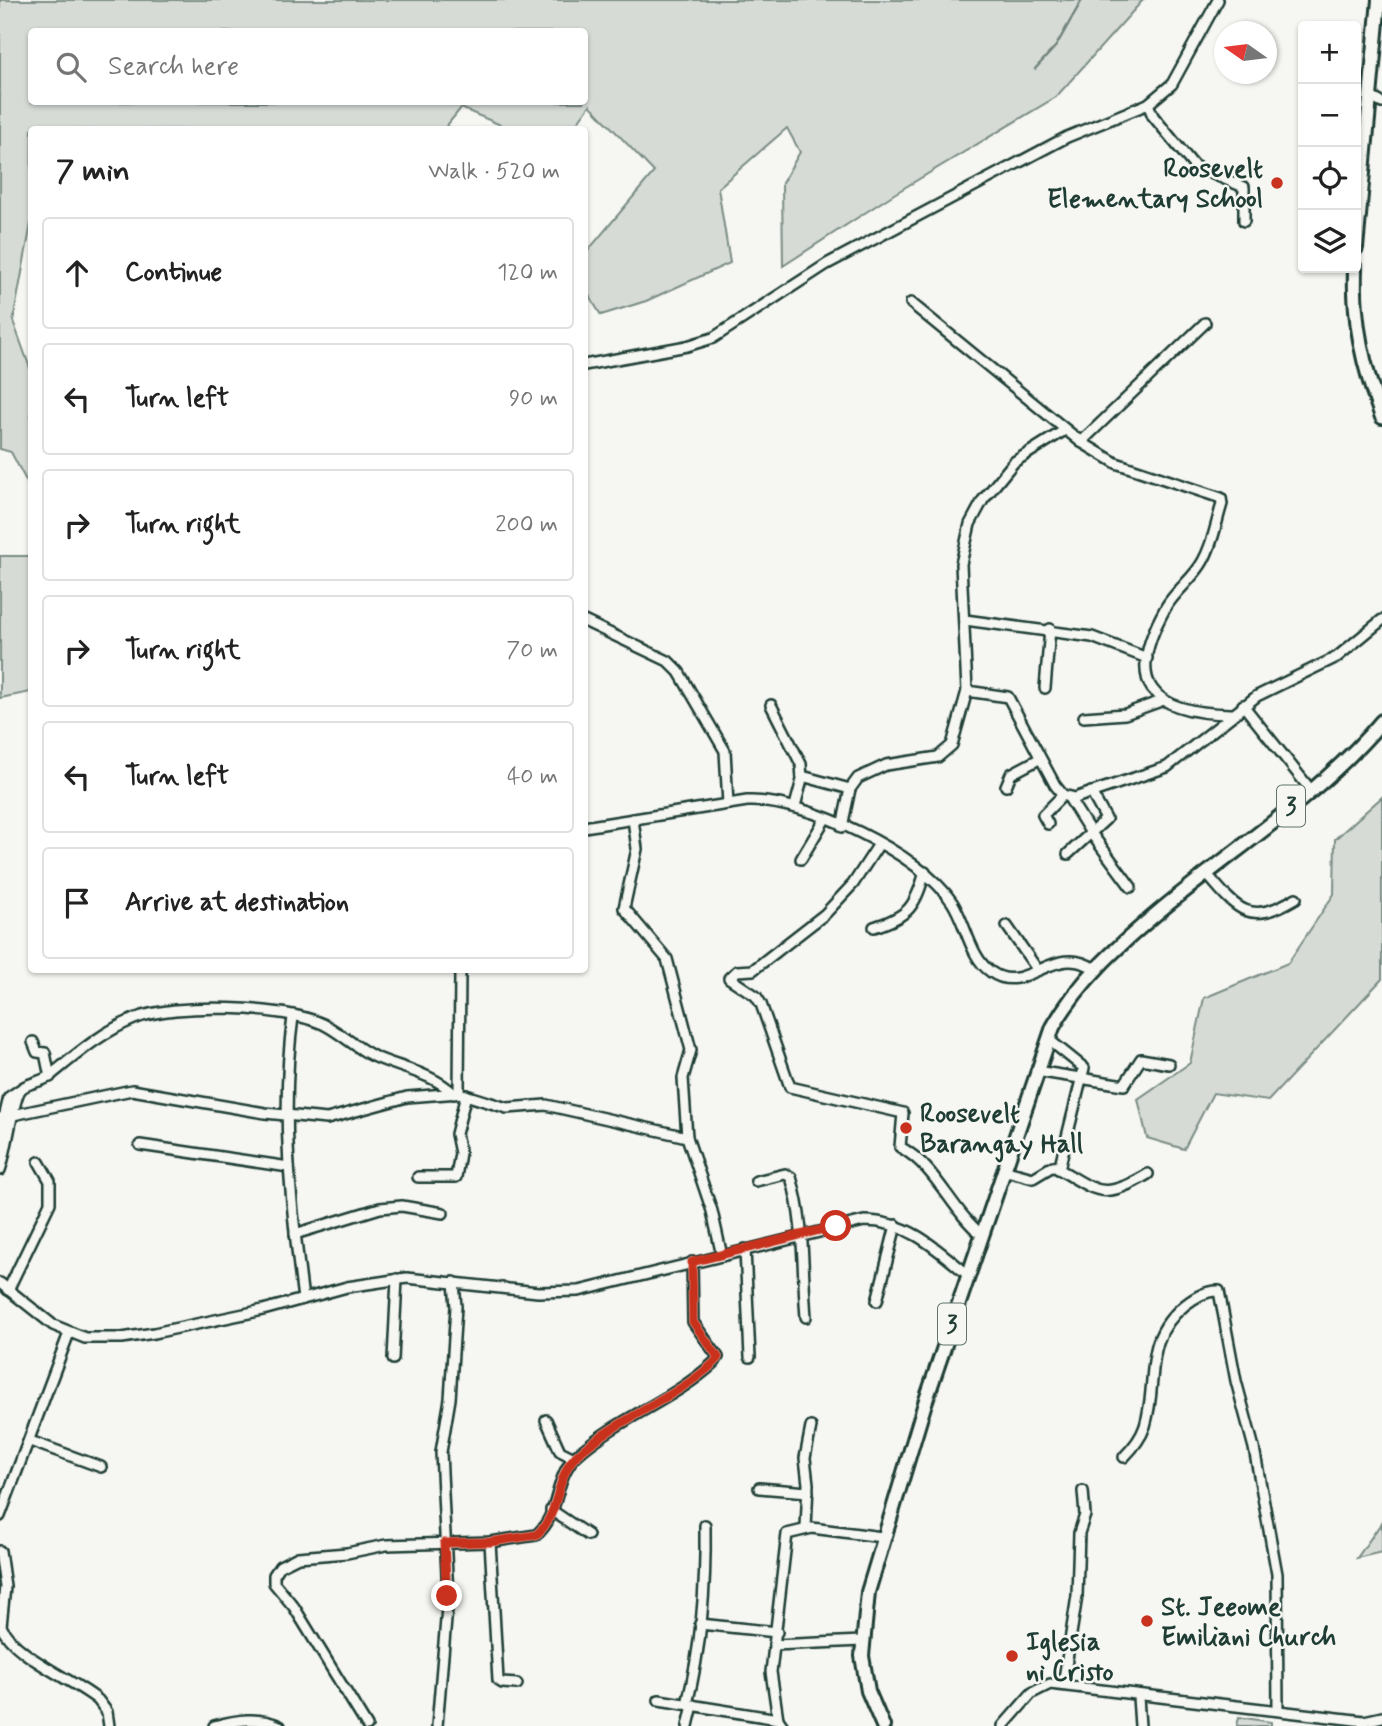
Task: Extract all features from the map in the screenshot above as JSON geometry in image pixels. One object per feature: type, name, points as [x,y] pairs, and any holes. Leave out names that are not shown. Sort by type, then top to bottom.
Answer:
[{"type":"highway","points":[[1359,210],[1379,0]]},
{"type":"highway","points":[[1354,273],[1356,334],[1368,382],[1382,417]]},
{"type":"highway","name":"3","points":[[883,1726],[868,1691],[862,1641],[867,1597],[882,1537],[1048,1039],[1069,1001],[1095,969],[1206,873],[1310,789],[1382,721]]},
{"type":"street","points":[[588,364],[687,346],[713,338],[827,264],[1067,137],[1148,104],[1172,84],[1219,0]]},
{"type":"street","points":[[1369,96],[1382,103]]},
{"type":"street","points":[[1148,104],[1153,116],[1194,166],[1244,187],[1244,220]]},
{"type":"street","points":[[911,303],[1081,442],[1116,463],[1221,498],[1222,504],[1202,563],[1166,608],[1147,658],[1148,680],[1161,701],[1192,712],[1231,714]]},
{"type":"street","points":[[1081,442],[1205,323]]},
{"type":"street","points":[[842,827],[850,789],[858,778],[874,768],[933,759],[945,753],[955,737],[967,691],[961,564],[970,524],[983,500],[1014,462],[1065,430]]},
{"type":"street","points":[[965,620],[1050,629],[1102,640],[1147,658]]},
{"type":"street","points":[[1048,824],[1043,815],[1066,796],[1091,792],[1167,767],[1243,705],[1269,689],[1337,657],[1382,620]]},
{"type":"street","points":[[588,623],[668,661],[679,672],[725,751],[728,803]]},
{"type":"street","points":[[1045,688],[1050,629]]},
{"type":"street","points":[[967,691],[1008,698],[1039,759],[1131,887]]},
{"type":"street","points":[[1084,718],[1125,714],[1161,701]]},
{"type":"street","points":[[771,705],[801,764],[802,776],[795,806]]},
{"type":"street","points":[[1243,705],[1310,789]]},
{"type":"street","points":[[1006,786],[1011,774],[1039,759]]},
{"type":"street","points":[[802,776],[850,789]]},
{"type":"street","points":[[1069,854],[1106,820],[1091,792]]},
{"type":"street","points":[[588,826],[728,803],[771,801],[795,806],[879,844],[925,872],[952,902],[988,971],[1015,980],[1053,963],[1076,960],[1095,969]]},
{"type":"street","points":[[633,819],[637,849],[624,908],[667,959],[691,1050],[683,1078],[687,1137],[712,1211],[722,1256]]},
{"type":"street","points":[[800,859],[825,819]]},
{"type":"street","points":[[879,844],[853,884],[825,914],[753,970],[737,971],[729,978],[749,991],[761,1004],[790,1087],[903,1113],[900,1147],[928,1169],[964,1221],[982,1235]]},
{"type":"street","points":[[874,927],[907,913],[916,900],[925,872]]},
{"type":"street","points":[[1206,873],[1235,905],[1250,911],[1270,912],[1296,898]]},
{"type":"street","points":[[1007,926],[1037,969]]},
{"type":"street","points":[[418,1177],[456,1177],[460,1153],[456,1134],[460,1094],[460,973]]},
{"type":"street","points":[[0,1144],[6,1117],[22,1088],[50,1077],[74,1054],[133,1019],[180,1009],[239,1009],[293,1017],[324,1025],[373,1056],[413,1070],[460,1094],[507,1108],[546,1105],[687,1137]]},
{"type":"street","points":[[293,1017],[286,1070],[287,1115],[289,1167],[303,1299]]},
{"type":"street","points":[[1048,1039],[1084,1068],[1059,1169]]},
{"type":"street","points":[[33,1042],[37,1052],[45,1053],[50,1077]]},
{"type":"street","points":[[1036,1071],[1127,1085],[1141,1059],[1169,1064]]},
{"type":"street","points":[[6,1117],[132,1090],[287,1115],[334,1118],[407,1097],[460,1094]]},
{"type":"street","points":[[0,1170],[6,1117]]},
{"type":"street","points":[[139,1145],[289,1167]]},
{"type":"street","points":[[8,1290],[50,1203],[50,1181],[39,1162]]},
{"type":"street","points":[[1003,1170],[1028,1178],[1050,1166],[1087,1188],[1100,1192],[1119,1189],[1148,1174]]},
{"type":"street","points":[[756,1181],[785,1174],[791,1177],[804,1234],[806,1317]]},
{"type":"street","points":[[295,1234],[380,1208],[402,1206],[443,1213]]},
{"type":"street","points":[[0,1283],[42,1317],[69,1333],[85,1338],[131,1337],[347,1287],[397,1279],[454,1282],[538,1292],[579,1291],[864,1221],[896,1225],[920,1237],[968,1275]]},
{"type":"street","points":[[877,1301],[896,1225]]},
{"type":"street","points":[[745,1250],[750,1357]]},
{"type":"street","points":[[367,1726],[294,1607],[274,1583],[274,1575],[280,1566],[298,1557],[401,1544],[490,1542],[536,1535],[551,1510],[559,1480],[574,1458],[622,1424],[677,1393],[718,1357],[693,1322],[692,1262]]},
{"type":"street","points":[[393,1359],[397,1279]]},
{"type":"street","points":[[437,1726],[447,1609],[441,1452],[450,1399],[456,1307],[454,1282]]},
{"type":"street","points":[[1124,1457],[1144,1429],[1152,1367],[1161,1330],[1189,1301],[1202,1294],[1219,1291],[1236,1381],[1254,1448],[1277,1574],[1278,1710]]},
{"type":"street","points":[[0,1516],[69,1333]]},
{"type":"street","points":[[546,1420],[561,1451],[574,1458]]},
{"type":"street","points":[[806,1528],[808,1492],[805,1458],[811,1427]]},
{"type":"street","points":[[30,1441],[101,1467]]},
{"type":"street","points":[[759,1488],[808,1492]]},
{"type":"street","points":[[1063,1685],[1077,1596],[1079,1533],[1085,1515],[1083,1490]]},
{"type":"street","points":[[551,1510],[588,1535]]},
{"type":"street","points":[[688,1726],[706,1573],[705,1525]]},
{"type":"street","points":[[659,1700],[780,1723],[771,1672],[787,1534],[806,1528],[882,1537]]},
{"type":"street","points":[[490,1542],[498,1679],[502,1683],[517,1684]]},
{"type":"street","points":[[0,1551],[5,1587],[3,1632],[23,1650],[98,1700],[107,1712],[109,1726]]},
{"type":"street","points":[[700,1624],[777,1632]]},
{"type":"street","points":[[774,1645],[862,1641]]},
{"type":"street","points":[[1003,1726],[1038,1689],[1050,1684],[1138,1697],[1278,1710],[1363,1724],[1382,1717]]},
{"type":"street","points":[[1138,1697],[1140,1726]]},
{"type":"street","points":[[214,1726],[239,1719],[258,1720],[280,1726]]},
{"type":"shaded area","points":[[0,0],[1143,0],[1056,97],[894,194],[783,266],[782,183],[800,152],[787,128],[718,188],[730,263],[646,301],[601,315],[588,294],[588,250],[654,172],[590,105],[575,126],[503,126],[461,108],[446,126],[28,126],[28,240],[13,321],[28,363],[28,484],[11,452],[0,449]]},
{"type":"shaded area","points":[[0,556],[28,556],[28,693],[0,698]]},
{"type":"shaded area","points":[[1382,797],[1382,979],[1268,1101],[1213,1093],[1184,1149],[1147,1138],[1138,1099],[1190,1063],[1204,998],[1288,963],[1334,894],[1335,839]]},
{"type":"shaded area","points":[[1382,1522],[1382,1552],[1357,1558]]},
{"type":"shaded area","points":[[1239,1717],[1271,1722],[1271,1726],[1237,1726]]},
{"type":"waterway","points":[[1035,69],[1056,46],[1082,0]]},
{"type":"place","name":"Roosevelt Elementary School","points":[[1277,183]]},
{"type":"place","name":"Roosevelt Barangay Hall","points":[[906,1128]]},
{"type":"place","name":"St. Jeeome Emiliani Church","points":[[1147,1621]]},
{"type":"place","name":"Iglesia ni Cristo","points":[[1012,1656]]},
{"type":"route","points":[[447,1596],[444,1543],[490,1542],[536,1535],[550,1516],[563,1471],[580,1453],[622,1424],[677,1393],[715,1362],[718,1357],[715,1351],[693,1322],[692,1262],[836,1226]]}]
